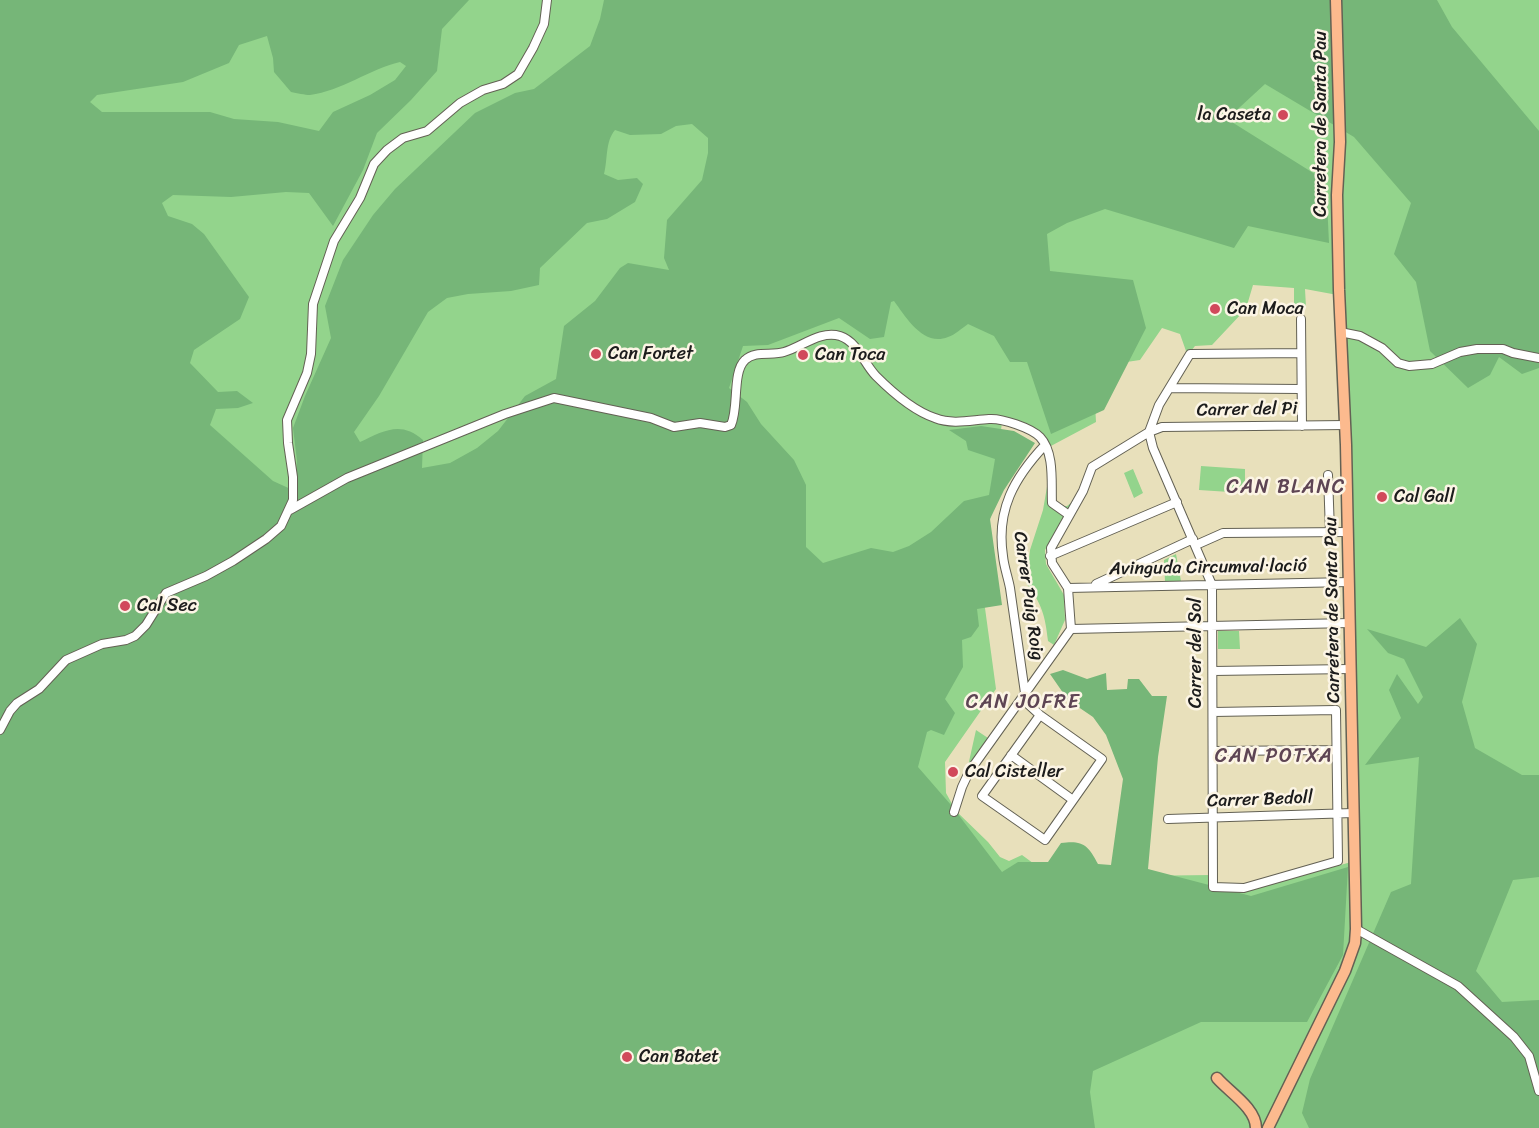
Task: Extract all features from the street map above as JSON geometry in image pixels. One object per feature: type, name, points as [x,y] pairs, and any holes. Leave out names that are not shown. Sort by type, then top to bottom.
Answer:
[{"type":"main road","name":"Carretera de Santa Pau","points":[[1267,1128],[1345,972],[1355,943],[1356,929],[1346,425],[1340,332],[1337,195],[1340,142],[1336,0]]},
{"type":"main road","points":[[1217,1078],[1249,1111],[1256,1121],[1256,1128]]},
{"type":"main road","points":[[1256,1128],[1276,1109]]},
{"type":"main road","points":[[1274,1128],[1276,1109]]},
{"type":"main road","points":[[1256,1128],[1267,1128]]},
{"type":"street","points":[[0,730],[17,703],[39,689],[66,660],[102,644],[135,636],[146,625],[166,593],[206,576],[233,561],[281,526],[290,510],[294,487],[287,420],[308,373],[313,304],[338,234],[360,198],[375,164],[387,150],[403,138],[427,131],[460,103],[483,90],[503,84],[518,74],[533,48],[546,13],[547,0]]},
{"type":"street","points":[[1301,319],[1302,426]]},
{"type":"street","points":[[1340,332],[1360,336],[1382,348],[1398,363],[1409,366],[1432,364],[1460,352],[1477,349],[1503,349],[1539,358]]},
{"type":"street","points":[[290,510],[347,478],[505,414],[554,398],[651,418],[674,427],[700,423],[725,427],[731,425],[735,417],[743,361],[751,355],[784,352],[826,335],[841,336],[855,345],[875,375],[920,411],[936,419],[954,422],[992,418],[1018,425],[1040,437],[1050,462],[1052,504],[1069,515]]},
{"type":"street","points":[[954,813],[969,772],[1071,629],[1068,588],[1050,556],[1053,541],[1083,491],[1092,467],[1149,432],[1159,405],[1190,354],[1301,353]]},
{"type":"street","points":[[1170,388],[1301,388]]},
{"type":"street","name":"Carrer del Pi","points":[[1149,432],[1162,427],[1346,425]]},
{"type":"street","name":"Carrer del Sol","points":[[1149,432],[1153,448],[1212,585],[1213,887],[1244,888],[1338,861],[1336,814]]},
{"type":"street","name":"Carrer Puig Roig","points":[[1045,445],[1026,465],[1009,494],[1001,526],[1003,556],[1028,705],[1102,759],[1073,800]]},
{"type":"street","points":[[1328,475],[1330,532]]},
{"type":"street","points":[[1050,556],[1177,502]]},
{"type":"street","points":[[1093,586],[1194,542],[1223,533],[1348,532]]},
{"type":"street","name":"Avinguda Circumval·lació","points":[[1068,588],[1349,582]]},
{"type":"street","points":[[1071,629],[1350,623]]},
{"type":"street","points":[[1213,671],[1350,669]]},
{"type":"street","points":[[1213,712],[1336,710],[1336,814]]},
{"type":"street","points":[[1011,755],[1073,800],[1045,840],[982,796],[1011,755],[1040,715]]},
{"type":"street","points":[[1213,751],[1336,750]]},
{"type":"street","name":"Carrer Bedoll","points":[[1168,819],[1353,813]]},
{"type":"street","points":[[1356,929],[1458,986],[1514,1037],[1530,1056],[1539,1091]]},
{"type":"green space","points":[[0,0],[1539,0],[1539,1128],[0,1128]],"holes":[[[1253,285],[1294,288],[1294,306],[1306,307],[1305,289],[1343,296],[1355,861],[1245,891],[1211,891],[1211,875],[1052,877],[1022,855],[1009,861],[1000,857],[956,811],[946,793],[945,762],[996,689],[982,586],[1002,422],[1037,437],[1047,459],[1049,475],[1043,510],[1030,550],[1026,583],[1042,610],[1048,641],[1054,645],[1065,620],[1064,595],[1046,564],[1045,550],[1072,502],[1063,506],[1055,500],[1049,447],[1096,422],[1093,367],[1140,360],[1162,328],[1180,334],[1186,351],[1191,351],[1195,346],[1212,345],[1245,312]]]},
{"type":"green space","points":[[0,0],[469,0],[442,29],[437,71],[377,133],[363,170],[333,226],[309,193],[286,192],[231,197],[173,195],[162,203],[168,216],[192,224],[204,234],[249,297],[240,319],[194,350],[190,363],[218,392],[237,391],[253,403],[238,408],[216,409],[210,425],[273,481],[295,491],[297,461],[293,428],[331,338],[325,306],[343,260],[373,215],[395,189],[475,113],[515,93],[534,89],[590,46],[604,0],[1437,0],[1452,27],[1539,131],[1539,368],[1522,374],[1499,357],[1490,375],[1468,388],[1430,351],[1416,282],[1394,254],[1411,203],[1354,137],[1265,84],[1227,119],[1326,181],[1329,243],[1248,226],[1234,248],[1105,209],[1067,223],[1047,234],[1050,271],[1133,280],[1146,328],[1104,410],[1051,434],[1027,362],[1010,362],[994,336],[968,324],[951,336],[931,338],[916,329],[894,301],[891,302],[884,337],[870,339],[839,318],[768,345],[743,346],[729,388],[747,402],[761,424],[794,460],[806,485],[806,547],[823,563],[871,548],[893,552],[909,546],[931,532],[964,501],[989,495],[995,459],[968,450],[966,441],[949,430],[981,426],[1014,431],[1035,443],[1004,490],[990,519],[1002,605],[977,609],[979,626],[971,637],[962,640],[963,667],[945,699],[955,713],[944,735],[931,730],[927,732],[918,767],[951,805],[1002,872],[1018,862],[1048,862],[1061,843],[1068,842],[1084,845],[1098,864],[1111,865],[1123,779],[1106,735],[1093,717],[1068,700],[1050,674],[1063,670],[1087,679],[1106,673],[1107,690],[1127,689],[1128,679],[1139,679],[1152,696],[1167,696],[1158,757],[1148,869],[1251,896],[1348,867],[1343,955],[1307,1022],[1201,1022],[1093,1071],[1090,1092],[1095,1128],[0,1128]],"holes":[[[267,36],[274,72],[291,92],[310,95],[322,93],[389,65],[400,62],[406,66],[395,80],[370,95],[333,112],[319,131],[278,122],[234,119],[210,112],[102,112],[90,102],[97,95],[183,82],[229,63],[239,45]],[[692,124],[708,138],[708,153],[702,180],[667,220],[664,258],[669,270],[628,263],[620,268],[595,301],[564,326],[556,379],[525,396],[498,431],[477,448],[450,463],[422,468],[423,440],[407,430],[384,431],[360,442],[354,432],[379,396],[428,312],[447,298],[511,291],[539,285],[540,268],[587,223],[607,219],[635,202],[643,184],[637,178],[618,180],[604,174],[608,145],[615,130],[630,135],[661,134],[676,126]]]},
{"type":"green space","points":[[1201,466],[1245,469],[1245,493],[1199,490]]},
{"type":"green space","points":[[1133,469],[1143,493],[1134,498],[1124,473]]},
{"type":"green space","points":[[1176,554],[1181,581],[1165,581],[1164,560]]},
{"type":"green space","points":[[1460,618],[1477,644],[1462,702],[1475,748],[1522,775],[1539,775],[1539,877],[1513,880],[1476,971],[1502,1002],[1539,1000],[1539,1128],[1309,1128],[1302,1113],[1310,1079],[1391,892],[1411,884],[1419,757],[1365,765],[1401,718],[1389,690],[1397,674],[1418,704],[1423,697],[1404,659],[1388,653],[1367,629],[1426,647]]},
{"type":"green space","points":[[1218,631],[1239,631],[1240,649],[1218,649]]},
{"type":"green space","points":[[976,730],[988,738],[968,766]]},
{"type":"place","name":"la Caseta","points":[[1283,115]]},
{"type":"place","name":"Can Moca","points":[[1215,309]]},
{"type":"place","name":"Can Fortet","points":[[596,354]]},
{"type":"place","name":"Can Toca","points":[[803,355]]},
{"type":"place","name":"Cal Gall","points":[[1382,497]]},
{"type":"place","name":"Cal Sec","points":[[125,606]]},
{"type":"place","name":"Cal Cisteller","points":[[953,772]]},
{"type":"place","name":"Can Batet","points":[[627,1057]]},
{"type":"district","name":"CAN BLANC","points":[[1286,488]]},
{"type":"district","name":"CAN JOFRE","points":[[1023,703]]},
{"type":"district","name":"CAN POTXA","points":[[1274,757]]}]
